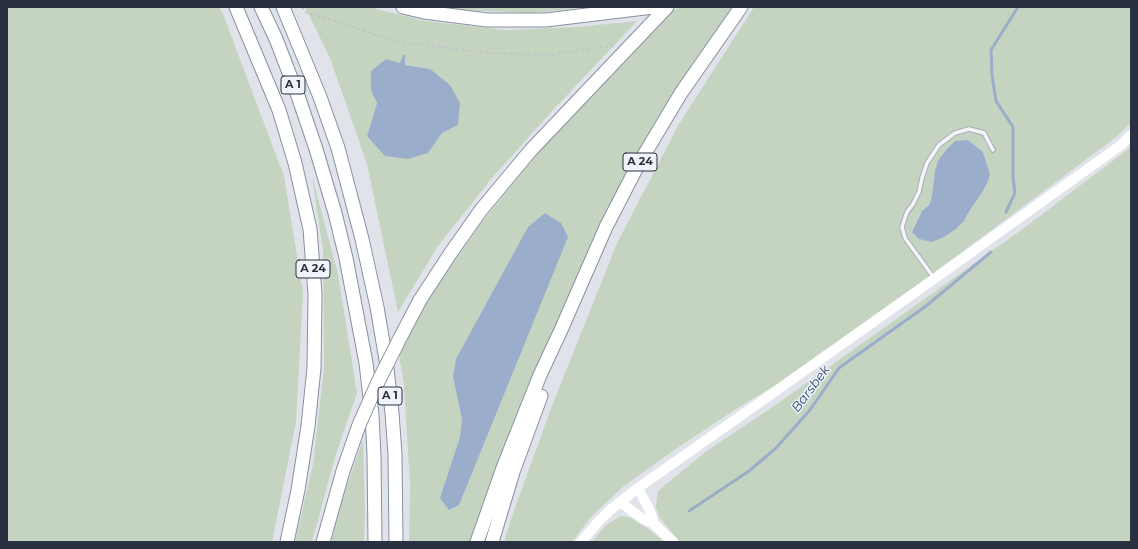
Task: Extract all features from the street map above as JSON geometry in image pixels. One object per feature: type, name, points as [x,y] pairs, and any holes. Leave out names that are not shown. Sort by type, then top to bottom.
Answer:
[{"type":"highway","name":"A 24","points":[[236,7],[279,110],[295,162],[310,229],[315,294],[314,368],[308,426],[298,490],[287,542]]},
{"type":"highway","name":"A 1","points":[[261,7],[276,39],[316,149],[335,213],[347,266],[366,363],[372,414],[375,542]]},
{"type":"highway","name":"A 1","points":[[283,7],[320,97],[338,148],[362,239],[377,306],[386,360],[395,454],[396,542]]},
{"type":"highway","points":[[403,7],[424,12],[487,20],[546,20],[653,7]]},
{"type":"highway","points":[[323,542],[343,471],[359,426],[398,340],[420,300],[481,210],[531,150],[667,7]]},
{"type":"highway","name":"A 24","points":[[477,542],[503,468],[540,374],[561,330],[596,248],[638,165],[681,93],[741,7]]},
{"type":"highway","name":"A 24","points":[[492,542],[513,472],[547,378],[561,330]]},
{"type":"main road","points":[[581,542],[599,521],[638,488],[934,279],[1121,145],[1131,135]]},
{"type":"main road","points":[[638,488],[650,511],[654,524]]},
{"type":"main road","points":[[620,502],[643,519],[654,524],[673,542]]},
{"type":"lane","points":[[934,279],[905,238],[902,227],[907,212],[919,192],[922,178],[928,163],[940,145],[954,133],[969,129],[984,133],[993,150]]},
{"type":"path","points":[[302,7],[305,12],[364,30],[392,41],[489,53],[552,55],[585,49],[633,44]]},
{"type":"green space","points":[[7,7],[219,7],[223,14],[284,176],[303,293],[296,422],[272,542],[7,542]]},
{"type":"green space","points":[[305,7],[369,7],[425,21],[505,30],[576,27],[637,21],[554,109],[492,178],[438,246],[398,312],[367,164],[330,58]],"holes":[[[403,55],[405,55],[405,65],[430,69],[457,125],[442,133],[428,153],[367,136],[377,103],[400,64]]]},
{"type":"green space","points":[[444,7],[588,7],[532,13],[459,10]]},
{"type":"green space","points":[[682,7],[734,7],[680,83],[604,216],[546,348],[474,542],[409,542],[410,484],[404,386],[399,355],[429,298],[482,222],[537,154],[675,9]]},
{"type":"green space","points":[[754,7],[1131,7],[1131,123],[1115,138],[915,287],[795,374],[739,407],[624,486],[591,517],[572,542],[504,542],[553,403],[617,243],[679,124]],"holes":[[[968,140],[983,152],[990,174],[988,182],[964,221],[956,229],[912,232],[922,211],[930,204],[935,171]]]},
{"type":"green space","points":[[1131,147],[1131,542],[679,541],[660,518],[656,508],[658,491],[708,450],[777,404],[1024,228]]},
{"type":"green space","points":[[312,176],[338,274],[357,393],[336,454],[312,542],[295,542],[313,464],[324,368],[323,251]]},
{"type":"green space","points":[[363,439],[365,512],[364,542],[331,542],[342,501]]},
{"type":"green space","points":[[620,516],[631,518],[650,530],[664,542],[592,542],[605,526]]},
{"type":"water","points":[[403,55],[405,55],[405,65],[430,69],[450,85],[460,103],[458,125],[442,133],[428,153],[408,159],[385,156],[367,136],[377,103],[371,90],[371,71],[386,59],[400,63]]},
{"type":"water","points":[[968,140],[983,152],[990,174],[988,182],[964,221],[956,229],[944,237],[932,242],[919,239],[912,232],[922,211],[930,204],[938,161],[955,141]]},
{"type":"water","points":[[545,213],[561,223],[568,237],[459,505],[449,510],[440,498],[460,437],[462,419],[453,377],[456,359],[528,227]]},
{"type":"waterway","name":"Barsbek","points":[[1006,212],[1015,193],[1013,178],[1013,127],[996,101],[992,75],[991,50],[1018,7]]},
{"type":"waterway","name":"Barsbek","points":[[689,511],[749,471],[775,449],[810,410],[839,368],[926,306],[991,252]]}]
